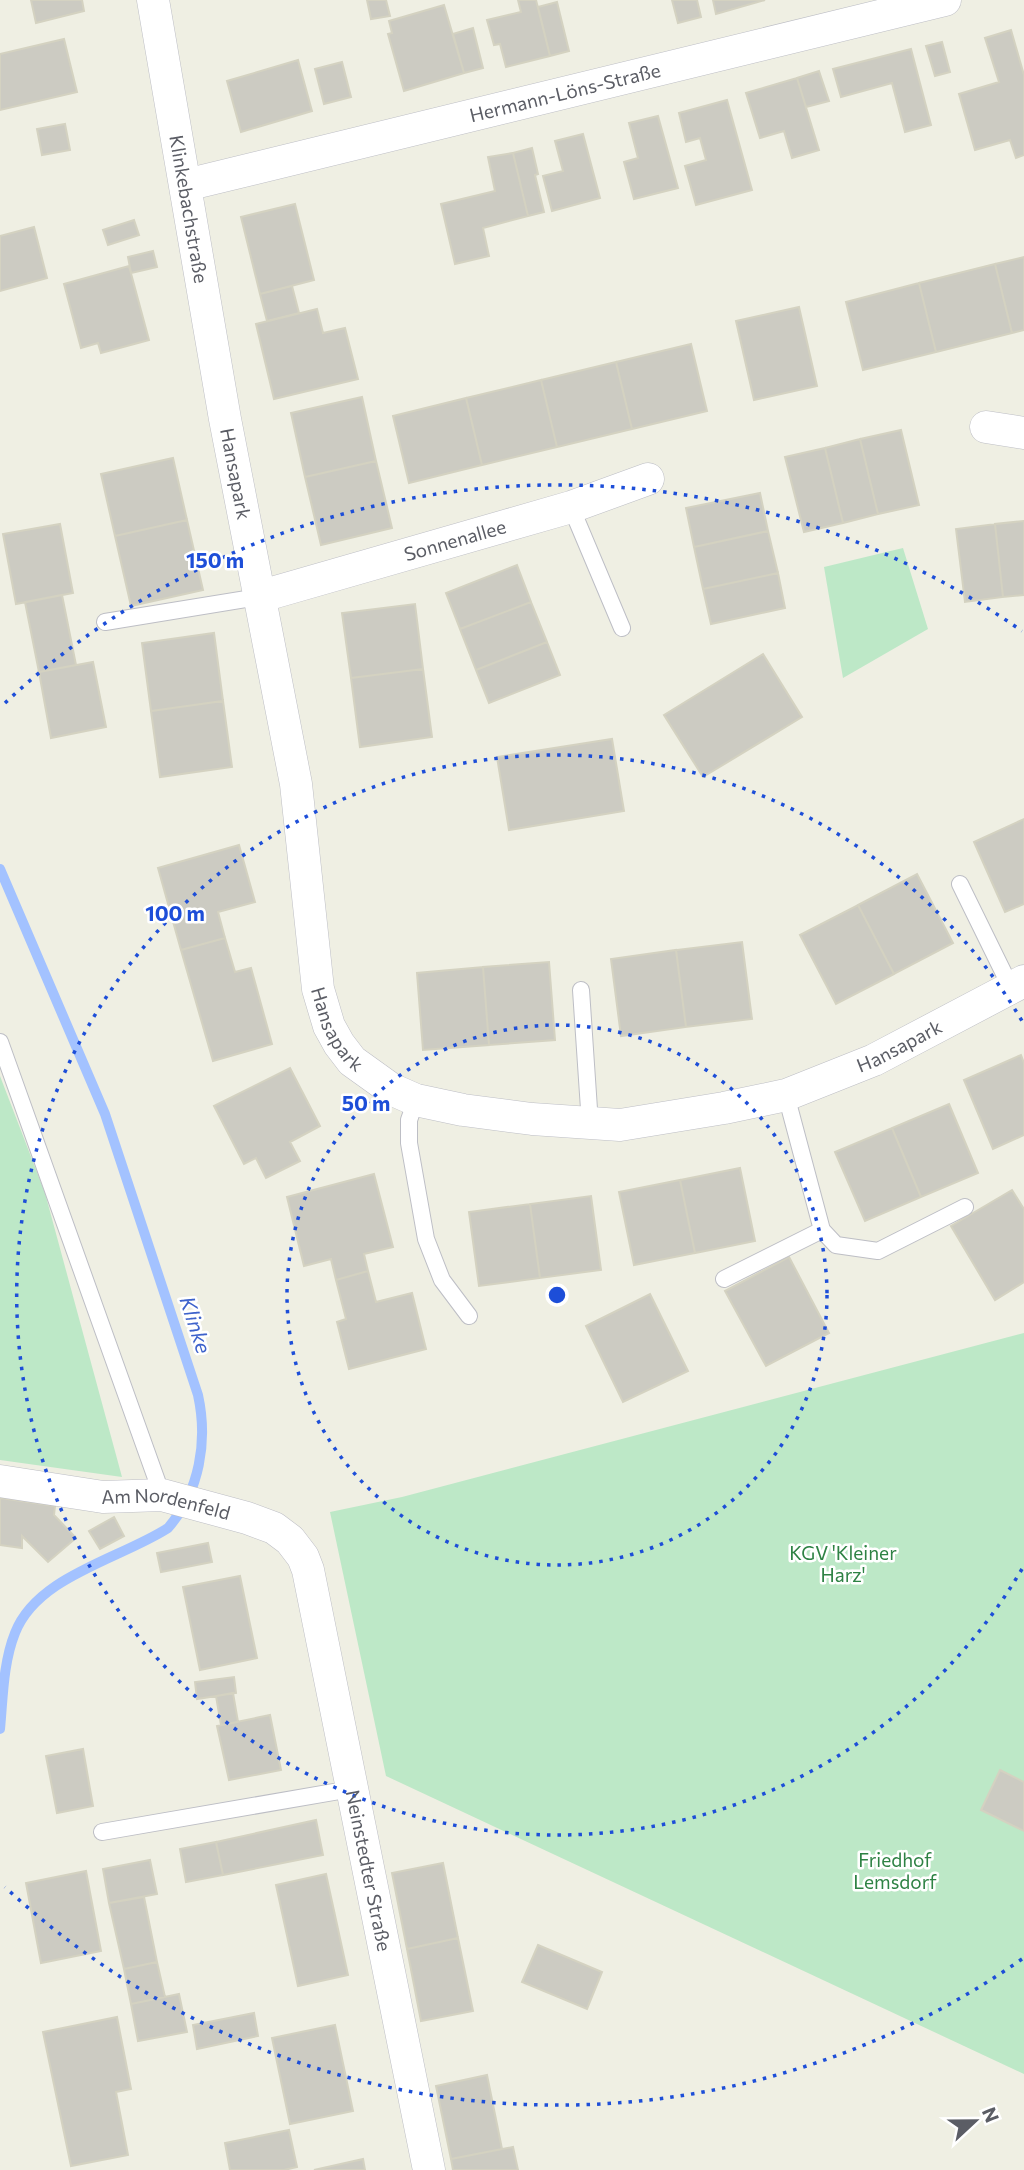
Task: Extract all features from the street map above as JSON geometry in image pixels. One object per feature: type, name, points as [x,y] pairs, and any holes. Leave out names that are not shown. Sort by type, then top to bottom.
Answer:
[{"type":"street","name":"Klinkebachstraße","points":[[153,0],[225,419]]},
{"type":"street","name":"Hermann-Löns-Straße","points":[[186,185],[945,0]]},
{"type":"street","name":"Hansapark","points":[[225,419],[296,785],[322,1007],[339,1044],[352,1061],[391,1089],[415,1100],[463,1110],[590,1124],[620,1125],[724,1108],[786,1095],[874,1060],[1017,984]]},
{"type":"street","points":[[986,428],[1024,433]]},
{"type":"street","name":"Sonnenallee","points":[[258,597],[571,507],[648,479]]},
{"type":"street","name":"Am Nordenfeld","points":[[0,1481],[103,1497],[171,1497],[220,1511],[274,1528],[295,1545],[308,1570]]},
{"type":"street","name":"Neinstedter Straße","points":[[308,1570],[429,2170]]},
{"type":"lane","points":[[571,507],[622,628]]},
{"type":"lane","points":[[105,622],[258,597]]},
{"type":"lane","points":[[960,884],[1017,984]]},
{"type":"lane","points":[[581,990],[590,1124]]},
{"type":"lane","points":[[0,1042],[171,1497]]},
{"type":"lane","points":[[786,1095],[822,1230],[836,1245],[878,1251],[965,1207]]},
{"type":"lane","points":[[415,1100],[409,1120],[410,1143],[426,1239],[442,1280],[469,1316]]},
{"type":"lane","points":[[724,1279],[822,1230]]},
{"type":"lane","points":[[102,1832],[351,1789]]},
{"type":"green space","points":[[903,548],[928,629],[843,678],[824,567]]},
{"type":"green space","points":[[0,1076],[45,1193],[122,1477],[0,1460]]},
{"type":"green space","points":[[1024,1333],[1024,2074],[386,1776],[330,1512],[402,1497]]},
{"type":"building","points":[[31,0],[82,0],[84,11],[36,23]]},
{"type":"building","points":[[367,0],[386,0],[390,16],[371,19]]},
{"type":"building","points":[[518,0],[536,0],[550,56],[506,67],[500,44],[494,45],[487,20],[521,12]]},
{"type":"building","points":[[672,0],[697,0],[701,17],[678,23]]},
{"type":"building","points":[[713,0],[765,0],[716,14]]},
{"type":"building","points":[[557,2],[569,51],[550,56],[538,7]]},
{"type":"building","points":[[444,5],[464,73],[404,91],[388,34],[392,33],[389,21]]},
{"type":"building","points":[[473,28],[483,68],[464,73],[453,34]]},
{"type":"building","points":[[1011,30],[1024,75],[1024,155],[1016,158],[1010,140],[975,150],[959,94],[999,82],[985,38]]},
{"type":"building","points":[[64,39],[77,92],[0,110],[0,54]]},
{"type":"building","points":[[942,42],[950,72],[935,76],[926,46]]},
{"type":"building","points":[[911,49],[931,125],[905,132],[892,83],[841,97],[833,69]]},
{"type":"building","points":[[298,60],[312,111],[241,132],[227,81]]},
{"type":"building","points":[[342,62],[351,97],[324,104],[315,69]]},
{"type":"building","points":[[819,71],[829,101],[806,107],[797,78]]},
{"type":"building","points":[[797,78],[819,150],[792,158],[784,131],[760,138],[746,93]]},
{"type":"building","points":[[727,100],[752,190],[696,205],[685,166],[706,160],[700,138],[686,142],[679,113]]},
{"type":"building","points":[[658,116],[678,188],[634,199],[624,162],[638,158],[629,123]]},
{"type":"building","points":[[65,124],[70,150],[42,155],[37,129]]},
{"type":"building","points":[[583,134],[600,198],[552,211],[543,176],[563,171],[555,141]]},
{"type":"building","points":[[532,148],[544,212],[528,216],[513,153]]},
{"type":"building","points":[[513,153],[528,216],[483,228],[489,256],[455,264],[441,204],[495,191],[488,157]]},
{"type":"building","points":[[295,204],[314,280],[260,294],[241,217]]},
{"type":"building","points":[[134,220],[139,235],[108,245],[103,230]]},
{"type":"building","points":[[34,227],[47,278],[0,291],[0,236]]},
{"type":"building","points":[[153,251],[157,267],[131,273],[128,257]]},
{"type":"building","points":[[1024,257],[1024,330],[1012,333],[995,264]]},
{"type":"building","points":[[995,264],[1012,333],[936,352],[919,283]]},
{"type":"building","points":[[129,266],[149,340],[101,353],[98,343],[81,348],[64,284]]},
{"type":"building","points":[[919,283],[936,352],[863,370],[846,302]]},
{"type":"building","points":[[292,286],[299,313],[267,321],[260,294]]},
{"type":"building","points":[[799,307],[817,386],[754,400],[736,321]]},
{"type":"building","points":[[317,309],[323,333],[345,328],[358,379],[274,399],[256,324]]},
{"type":"building","points":[[691,344],[707,411],[632,429],[616,362]]},
{"type":"building","points":[[616,362],[632,429],[557,447],[541,380]]},
{"type":"building","points":[[541,380],[557,447],[482,465],[466,398]]},
{"type":"building","points":[[362,397],[376,461],[305,477],[291,413]]},
{"type":"building","points":[[466,398],[482,465],[409,483],[393,416]]},
{"type":"building","points":[[901,430],[919,505],[878,514],[860,439]]},
{"type":"building","points":[[860,439],[878,514],[843,523],[825,448]]},
{"type":"building","points":[[825,448],[843,523],[804,532],[785,457]]},
{"type":"building","points":[[173,458],[187,520],[115,536],[101,474]]},
{"type":"building","points":[[376,461],[392,528],[321,545],[305,477]]},
{"type":"building","points":[[760,493],[768,531],[694,547],[686,508]]},
{"type":"building","points":[[187,520],[203,590],[131,606],[115,536]]},
{"type":"building","points":[[1024,521],[1024,595],[1003,597],[995,524]]},
{"type":"building","points":[[60,524],[73,593],[16,604],[3,534]]},
{"type":"building","points":[[995,524],[1003,597],[965,602],[956,529]]},
{"type":"building","points":[[768,531],[778,573],[703,589],[694,547]]},
{"type":"building","points":[[517,565],[531,602],[460,629],[446,593]]},
{"type":"building","points":[[778,573],[785,608],[711,624],[703,589]]},
{"type":"building","points":[[62,595],[76,665],[39,672],[25,602]]},
{"type":"building","points":[[531,602],[547,642],[476,670],[460,629]]},
{"type":"building","points":[[415,604],[423,669],[351,678],[342,613]]},
{"type":"building","points":[[214,633],[223,701],[151,711],[142,643]]},
{"type":"building","points":[[547,642],[560,675],[489,703],[476,670]]},
{"type":"building","points":[[763,654],[802,717],[703,777],[664,715]]},
{"type":"building","points":[[93,662],[106,727],[51,738],[39,672]]},
{"type":"building","points":[[423,669],[432,737],[360,747],[351,678]]},
{"type":"building","points":[[223,701],[232,767],[160,777],[151,711]]},
{"type":"building","points":[[612,739],[624,811],[509,830],[497,757]]},
{"type":"building","points":[[1024,819],[1024,904],[1005,912],[974,842]]},
{"type":"building","points":[[239,845],[255,902],[218,912],[225,938],[181,950],[158,868]]},
{"type":"building","points":[[917,874],[953,943],[894,974],[858,905]]},
{"type":"building","points":[[858,905],[894,974],[836,1004],[800,935]]},
{"type":"building","points":[[225,938],[235,972],[251,968],[272,1044],[213,1061],[181,950]]},
{"type":"building","points":[[742,942],[752,1019],[686,1027],[676,950]]},
{"type":"building","points":[[676,950],[686,1027],[621,1036],[611,959]]},
{"type":"building","points":[[549,962],[555,1040],[489,1045],[483,967]]},
{"type":"building","points":[[483,967],[489,1045],[423,1050],[417,973]]},
{"type":"building","points":[[1021,1055],[1024,1063],[1024,1135],[993,1149],[964,1080]]},
{"type":"building","points":[[290,1068],[320,1126],[290,1142],[300,1161],[266,1178],[256,1158],[244,1164],[214,1106]]},
{"type":"building","points":[[949,1104],[978,1173],[921,1197],[892,1128]]},
{"type":"building","points":[[892,1128],[921,1197],[865,1221],[835,1152]]},
{"type":"building","points":[[740,1168],[755,1241],[695,1253],[680,1180]]},
{"type":"building","points":[[374,1174],[393,1247],[364,1254],[368,1271],[336,1280],[331,1259],[304,1266],[287,1197]]},
{"type":"building","points":[[680,1180],[695,1253],[634,1265],[619,1192]]},
{"type":"building","points":[[1012,1190],[1024,1209],[1024,1282],[995,1300],[951,1226]]},
{"type":"building","points":[[591,1196],[601,1270],[540,1278],[530,1204]]},
{"type":"building","points":[[530,1204],[540,1278],[479,1286],[469,1212]]},
{"type":"building","points":[[789,1257],[829,1333],[766,1366],[725,1291]]},
{"type":"building","points":[[368,1271],[376,1302],[412,1293],[426,1349],[349,1369],[337,1322],[346,1319],[336,1280]]},
{"type":"building","points":[[650,1294],[688,1371],[623,1402],[586,1326]]},
{"type":"building","points":[[0,1498],[55,1506],[54,1515],[76,1538],[48,1562],[22,1536],[22,1548],[0,1545]]},
{"type":"building","points":[[114,1517],[124,1536],[100,1549],[89,1531]]},
{"type":"building","points":[[208,1543],[212,1562],[161,1572],[157,1553]]},
{"type":"building","points":[[240,1576],[257,1658],[200,1670],[183,1587]]},
{"type":"building","points":[[234,1677],[236,1693],[197,1699],[195,1682]]},
{"type":"building","points":[[233,1693],[238,1722],[221,1725],[216,1696]]},
{"type":"building","points":[[270,1715],[281,1770],[229,1780],[217,1726]]},
{"type":"building","points":[[83,1749],[93,1806],[57,1813],[46,1756]]},
{"type":"building","points":[[1000,1770],[1024,1782],[1024,1831],[981,1810]]},
{"type":"building","points":[[316,1820],[323,1855],[223,1875],[216,1842]]},
{"type":"building","points":[[216,1842],[223,1875],[186,1882],[180,1849]]},
{"type":"building","points":[[150,1860],[157,1894],[109,1903],[103,1869]]},
{"type":"building","points":[[443,1863],[458,1938],[407,1949],[392,1873]]},
{"type":"building","points":[[86,1871],[101,1951],[41,1963],[26,1883]]},
{"type":"building","points":[[326,1874],[348,1975],[298,1986],[276,1885]]},
{"type":"building","points":[[144,1897],[157,1962],[124,1969],[109,1903]]},
{"type":"building","points":[[458,1938],[473,2011],[421,2021],[407,1949]]},
{"type":"building","points":[[538,1945],[602,1972],[587,2009],[522,1982]]},
{"type":"building","points":[[157,1962],[165,1997],[131,2004],[124,1969]]},
{"type":"building","points":[[179,1994],[187,2032],[138,2041],[131,2004]]},
{"type":"building","points":[[254,2013],[258,2036],[197,2049],[193,2025]]},
{"type":"building","points":[[117,2017],[131,2089],[116,2092],[128,2155],[71,2166],[43,2032]]},
{"type":"building","points":[[335,2025],[353,2111],[290,2124],[272,2038]]},
{"type":"building","points":[[487,2075],[502,2149],[451,2159],[436,2086]]},
{"type":"building","points":[[289,2130],[297,2167],[284,2170],[230,2170],[225,2143]]},
{"type":"building","points":[[513,2147],[518,2170],[453,2170],[451,2159]]},
{"type":"building","points":[[363,2159],[365,2170],[314,2170]]},
{"type":"waterway","name":"Klinke","points":[[0,869],[105,1114],[198,1395],[202,1430],[199,1465],[194,1482],[179,1514],[168,1528],[60,1583],[26,1613],[15,1633],[8,1656],[0,1729]]},
{"type":"park label","name":"KGV 'Kleiner Harz'","points":[[843,1564]]},
{"type":"park label","name":"Friedhof Lemsdorf","points":[[895,1871]]}]
